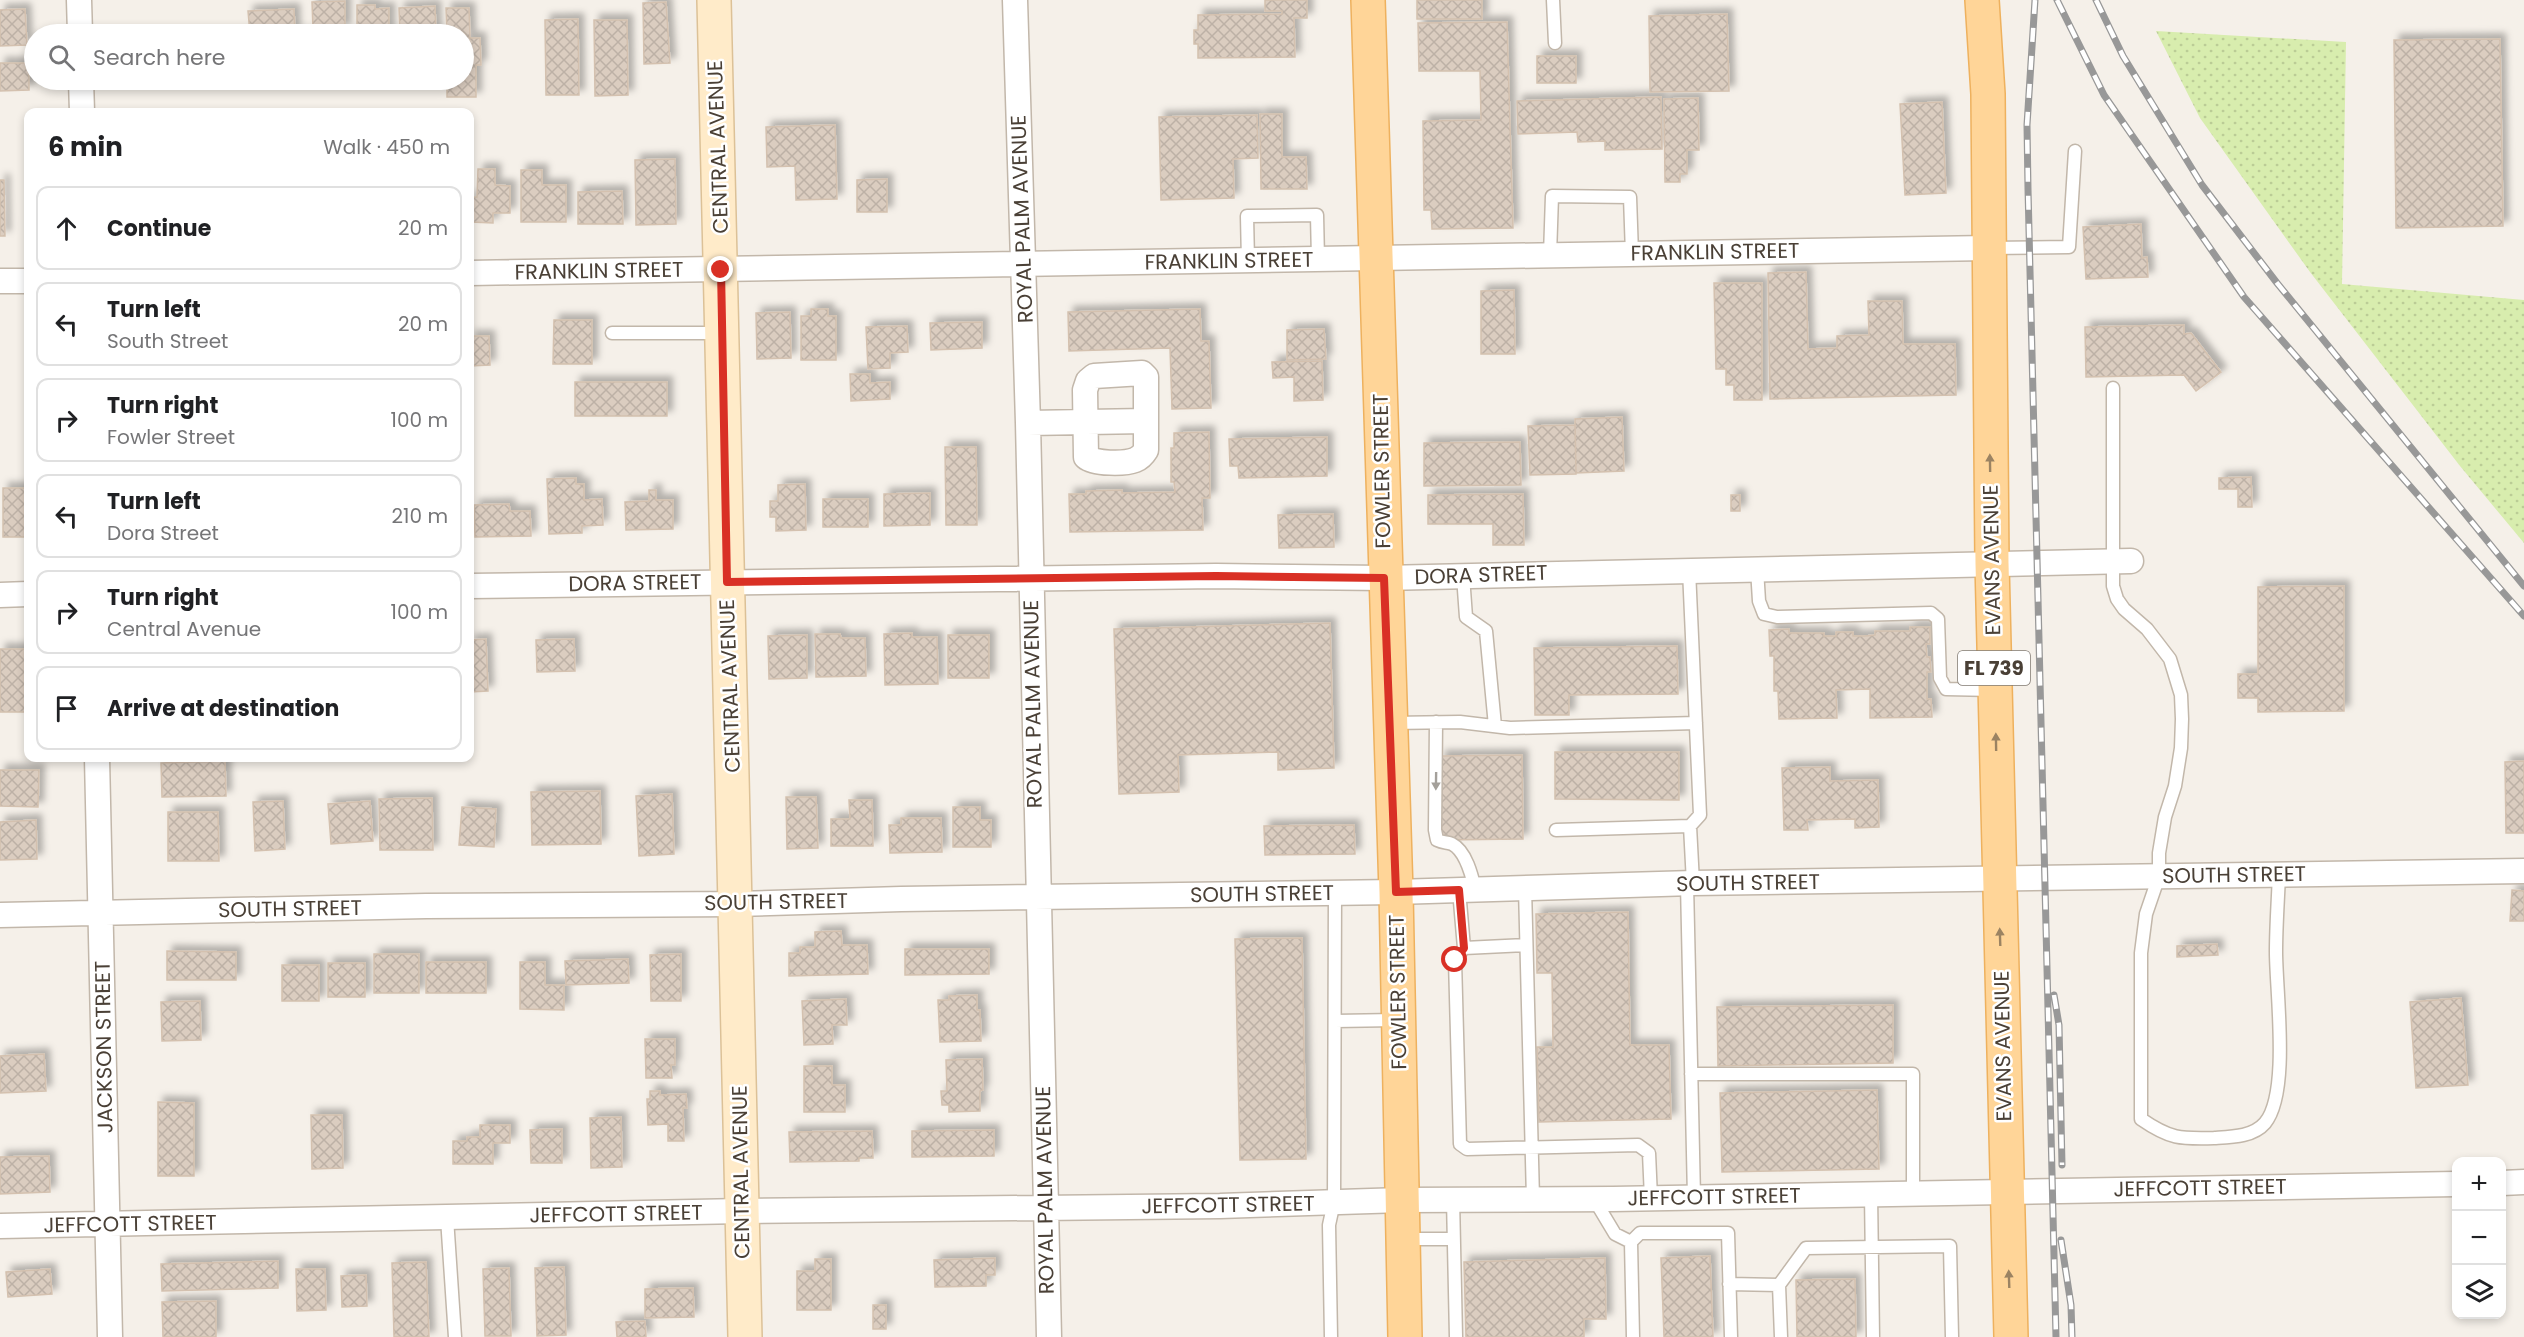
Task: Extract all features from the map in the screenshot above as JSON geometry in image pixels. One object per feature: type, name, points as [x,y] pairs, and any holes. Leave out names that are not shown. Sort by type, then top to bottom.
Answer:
[{"type":"main road","name":"FOWLER STREET","points":[[1368,0],[1377,258],[1384,578],[1396,892],[1405,1337]]},
{"type":"main road","name":"EVANS AVENUE","points":[[1982,0],[1988,94],[1992,563],[2011,1337]]},
{"type":"street","points":[[79,0],[80,24]]},
{"type":"street","name":"CENTRAL AVENUE","points":[[714,0],[745,1337]]},
{"type":"street","name":"ROYAL PALM AVENUE","points":[[1015,0],[1028,423],[1049,1337]]},
{"type":"street","points":[[81,90],[82,108]]},
{"type":"street","name":"FRANKLIN STREET","points":[[474,273],[1988,248]]},
{"type":"street","points":[[0,281],[24,281]]},
{"type":"street","points":[[1142,373],[1146,377],[1146,421],[1146,450],[1134,461],[1097,462],[1086,457],[1088,381],[1094,376],[1142,373]]},
{"type":"street","points":[[1028,423],[1146,421]]},
{"type":"street","name":"DORA STREET","points":[[474,586],[1216,576],[1384,578],[2123,561]]},
{"type":"street","points":[[0,595],[24,594]]},
{"type":"street","name":"JACKSON STREET","points":[[97,762],[110,1337]]},
{"type":"street","name":"SOUTH STREET","points":[[0,915],[426,906],[736,904],[1396,892],[1690,884],[2524,871]]},
{"type":"street","points":[[2506,1183],[2524,1182]]},
{"type":"street","name":"JEFFCOTT STREET","points":[[0,1226],[742,1211],[2452,1184]]},
{"type":"lane","points":[[1553,0],[1555,43]]},
{"type":"lane","points":[[1988,248],[2069,247],[2075,151]]},
{"type":"lane","points":[[1550,255],[1552,196],[1630,197],[1632,254]]},
{"type":"lane","points":[[1248,261],[1248,216],[1317,215],[1318,259]]},
{"type":"lane","points":[[612,333],[722,333]]},
{"type":"lane","points":[[2113,388],[2123,561],[2113,586],[2117,599],[2147,629],[2170,658],[2181,695],[2181,748],[2175,786],[2165,817],[2159,853],[2159,876],[2146,914],[2141,953],[2141,1119],[2159,1131],[2181,1139],[2240,1137],[2265,1124],[2275,1104],[2279,1071],[2276,951],[2279,874]]},
{"type":"lane","points":[[1757,569],[1758,601],[1764,614],[1777,617],[1931,613],[1938,619],[1940,678],[1946,689],[1995,690]]},
{"type":"lane","points":[[1689,570],[1700,815],[1690,826],[1694,1197]]},
{"type":"lane","points":[[1463,576],[1466,616],[1485,631],[1495,726]]},
{"type":"lane","points":[[1389,723],[1436,722],[1548,727],[1696,723]]},
{"type":"lane","points":[[1436,722],[1435,830],[1437,840],[1452,844],[1460,852],[1470,872],[1464,948],[1455,960],[1460,1144],[1467,1149],[1638,1145],[1649,1154],[1651,1198]]},
{"type":"lane","points":[[1556,830],[1690,826]]},
{"type":"lane","points":[[1525,888],[1533,1199]]},
{"type":"lane","points":[[1331,1337],[1329,1225],[1334,1202],[1335,892]]},
{"type":"lane","points":[[1464,948],[1526,945]]},
{"type":"lane","points":[[1335,1021],[1398,1020]]},
{"type":"lane","points":[[1691,1074],[1912,1074],[1913,1193]]},
{"type":"lane","points":[[1871,1194],[1873,1337]]},
{"type":"lane","points":[[1453,1199],[1456,1337]]},
{"type":"lane","points":[[1594,1199],[1616,1234],[1631,1242]]},
{"type":"lane","points":[[447,1218],[454,1337]]},
{"type":"lane","points":[[1633,1337],[1631,1242],[1640,1233],[1728,1233],[1731,1337]]},
{"type":"lane","points":[[1403,1239],[1453,1239]]},
{"type":"lane","points":[[1781,1337],[1779,1284],[1806,1248],[1950,1246],[1952,1337]]},
{"type":"lane","points":[[1729,1284],[1779,1284]]},
{"type":"green space","points":[[2156,31],[2346,42],[2342,284],[2524,300],[2524,543],[2460,466],[2310,272],[2200,118]]},
{"type":"building","points":[[1265,0],[1307,0],[1307,18],[1294,18],[1295,57],[1198,58],[1198,44],[1194,44],[1194,30],[1198,30],[1198,15],[1282,14],[1282,11],[1265,11]]},
{"type":"building","points":[[1417,0],[1482,0],[1482,19],[1417,19]]},
{"type":"building","points":[[345,1],[345,24],[313,24],[312,2]]},
{"type":"building","points":[[666,2],[670,63],[644,64],[643,3]]},
{"type":"building","points":[[357,5],[375,5],[375,9],[389,8],[389,24],[357,24]]},
{"type":"building","points":[[435,6],[436,24],[400,24],[399,8]]},
{"type":"building","points":[[446,8],[469,8],[470,24],[447,24]]},
{"type":"building","points":[[25,9],[24,45],[0,46],[0,10]]},
{"type":"building","points":[[294,9],[295,24],[249,24],[248,11]]},
{"type":"building","points":[[1727,14],[1729,91],[1650,92],[1649,16]]},
{"type":"building","points":[[578,19],[579,95],[546,95],[545,20]]},
{"type":"building","points":[[594,20],[627,20],[628,95],[595,96]]},
{"type":"building","points":[[1507,22],[1513,228],[1432,229],[1431,210],[1424,210],[1423,121],[1481,120],[1480,71],[1419,71],[1418,23]]},
{"type":"building","points":[[474,38],[480,38],[481,65],[476,65],[476,97],[447,97],[447,90],[474,90]]},
{"type":"building","points":[[2500,39],[2503,226],[2396,228],[2394,40]]},
{"type":"building","points":[[1537,56],[1576,56],[1576,83],[1537,83]]},
{"type":"building","points":[[0,63],[24,63],[24,90],[29,90],[0,91]]},
{"type":"building","points":[[1661,97],[1662,149],[1605,150],[1605,141],[1578,142],[1577,132],[1518,134],[1517,101]]},
{"type":"building","points":[[1698,98],[1699,150],[1687,150],[1687,174],[1680,174],[1680,182],[1665,182],[1664,99]]},
{"type":"building","points":[[1942,102],[1946,193],[1905,195],[1900,104]]},
{"type":"building","points":[[1260,114],[1282,114],[1282,157],[1306,157],[1307,189],[1261,189]]},
{"type":"building","points":[[1257,115],[1258,158],[1233,159],[1234,198],[1161,200],[1159,117]]},
{"type":"building","points":[[835,125],[837,199],[796,200],[795,166],[767,167],[766,127]]},
{"type":"building","points":[[675,159],[676,224],[636,225],[635,160]]},
{"type":"building","points":[[478,169],[495,169],[495,185],[510,186],[510,213],[493,213],[493,223],[474,222],[474,197],[477,197]]},
{"type":"building","points":[[521,170],[542,170],[542,185],[566,185],[566,222],[521,222]]},
{"type":"building","points":[[887,179],[887,212],[857,212],[857,180]]},
{"type":"building","points":[[0,180],[4,180],[5,236],[0,236]]},
{"type":"building","points":[[622,191],[623,224],[578,224],[578,192]]},
{"type":"building","points":[[2141,224],[2142,258],[2147,257],[2148,277],[2086,279],[2083,227]]},
{"type":"building","points":[[1806,272],[1808,349],[1837,348],[1837,336],[1869,335],[1868,301],[1902,301],[1903,344],[1955,344],[1956,395],[1770,399],[1768,273]]},
{"type":"building","points":[[1714,283],[1762,283],[1762,400],[1734,400],[1734,385],[1726,385],[1726,369],[1716,369]]},
{"type":"building","points":[[1514,290],[1515,354],[1481,354],[1481,291]]},
{"type":"building","points":[[811,309],[828,309],[828,316],[836,316],[836,360],[801,360],[801,316],[811,316]]},
{"type":"building","points":[[1200,309],[1201,341],[1209,341],[1211,408],[1172,409],[1170,348],[1069,351],[1068,312]]},
{"type":"building","points":[[790,312],[791,358],[757,359],[756,313]]},
{"type":"building","points":[[554,320],[592,320],[592,364],[553,364]]},
{"type":"building","points":[[982,322],[982,348],[931,350],[930,323]]},
{"type":"building","points":[[2184,325],[2184,334],[2191,333],[2221,372],[2196,391],[2184,375],[2086,377],[2085,327]]},
{"type":"building","points":[[907,326],[908,352],[890,353],[890,368],[868,369],[866,327]]},
{"type":"building","points":[[1324,329],[1326,359],[1287,360],[1287,330]]},
{"type":"building","points":[[474,336],[489,336],[490,365],[474,366]]},
{"type":"building","points":[[1322,361],[1323,400],[1294,401],[1294,377],[1273,378],[1272,362]]},
{"type":"building","points":[[850,374],[870,374],[870,383],[890,382],[890,399],[851,401]]},
{"type":"building","points":[[575,382],[667,382],[667,416],[575,416]]},
{"type":"building","points":[[1622,417],[1624,471],[1576,473],[1575,419]]},
{"type":"building","points":[[1575,425],[1576,474],[1530,475],[1528,426]]},
{"type":"building","points":[[1209,432],[1210,498],[1202,498],[1203,530],[1070,532],[1069,494],[1122,490],[1122,493],[1175,492],[1174,482],[1171,482],[1171,448],[1174,448],[1174,433]]},
{"type":"building","points":[[1327,437],[1327,476],[1239,478],[1238,466],[1230,466],[1229,439]]},
{"type":"building","points":[[1520,442],[1521,485],[1424,486],[1424,443]]},
{"type":"building","points":[[945,447],[976,447],[977,525],[946,525]]},
{"type":"building","points":[[2251,477],[2252,507],[2238,507],[2238,489],[2219,489],[2219,478]]},
{"type":"building","points":[[576,478],[576,484],[584,484],[584,500],[602,499],[603,525],[582,526],[582,533],[549,534],[547,479]]},
{"type":"building","points":[[805,484],[806,530],[776,531],[776,517],[770,517],[770,501],[778,501],[778,485]]},
{"type":"building","points":[[3,488],[24,488],[24,537],[3,537]]},
{"type":"building","points":[[649,490],[656,490],[656,500],[673,500],[673,529],[626,530],[625,502],[649,501]]},
{"type":"building","points":[[930,493],[930,525],[884,526],[884,494]]},
{"type":"building","points":[[1523,494],[1524,545],[1493,545],[1493,524],[1428,524],[1428,495]]},
{"type":"building","points":[[1731,495],[1740,495],[1740,511],[1731,511]]},
{"type":"building","points":[[823,499],[868,499],[868,527],[823,527]]},
{"type":"building","points":[[509,504],[510,511],[530,511],[531,536],[475,537],[474,505]]},
{"type":"building","points":[[1333,514],[1334,547],[1279,548],[1278,515]]},
{"type":"building","points":[[2344,586],[2344,711],[2258,712],[2258,698],[2238,698],[2238,674],[2258,674],[2258,587]]},
{"type":"building","points":[[1330,623],[1334,768],[1278,770],[1278,752],[1178,755],[1179,792],[1119,794],[1114,629]]},
{"type":"building","points":[[1910,627],[1930,627],[1930,644],[1926,644],[1931,672],[1927,672],[1927,699],[1931,699],[1932,717],[1870,718],[1870,689],[1836,690],[1837,718],[1779,719],[1778,691],[1774,691],[1774,656],[1770,656],[1769,630],[1789,629],[1789,633],[1824,633],[1824,636],[1836,636],[1836,632],[1853,632],[1853,636],[1865,636],[1875,635],[1875,631],[1910,631]]},
{"type":"building","points":[[912,633],[912,637],[937,637],[938,684],[885,685],[884,634]]},
{"type":"building","points":[[815,634],[840,634],[841,638],[865,638],[866,676],[816,677]]},
{"type":"building","points":[[807,635],[807,678],[769,679],[768,636]]},
{"type":"building","points":[[948,635],[989,635],[989,678],[948,678]]},
{"type":"building","points":[[486,639],[488,691],[474,692],[474,640]]},
{"type":"building","points":[[574,639],[575,671],[537,672],[536,640]]},
{"type":"building","points":[[1677,646],[1678,694],[1569,695],[1569,715],[1535,715],[1534,648]]},
{"type":"building","points":[[0,649],[24,649],[24,712],[0,712]]},
{"type":"building","points":[[1555,752],[1679,752],[1679,800],[1555,799]]},
{"type":"building","points":[[1522,755],[1523,839],[1441,840],[1440,756]]},
{"type":"building","points":[[2524,761],[2524,833],[2506,833],[2505,762]]},
{"type":"building","points":[[225,762],[226,796],[162,797],[161,763]]},
{"type":"building","points":[[1830,767],[1830,781],[1878,780],[1879,827],[1855,828],[1855,819],[1807,820],[1808,830],[1784,830],[1782,768]]},
{"type":"building","points":[[0,770],[39,770],[38,807],[0,806]]},
{"type":"building","points":[[600,791],[601,844],[532,845],[531,792]]},
{"type":"building","points":[[672,794],[674,854],[639,856],[636,796]]},
{"type":"building","points":[[786,797],[816,797],[818,848],[787,849]]},
{"type":"building","points":[[432,798],[433,850],[380,850],[379,799]]},
{"type":"building","points":[[849,800],[872,800],[873,846],[831,846],[831,819],[850,819]]},
{"type":"building","points":[[283,801],[285,849],[255,851],[253,802]]},
{"type":"building","points":[[370,801],[373,841],[331,844],[328,804]]},
{"type":"building","points":[[462,807],[496,809],[494,847],[459,845]]},
{"type":"building","points":[[953,807],[980,807],[980,820],[991,820],[991,847],[953,847]]},
{"type":"building","points":[[168,812],[218,812],[219,861],[168,861]]},
{"type":"building","points":[[901,818],[941,818],[942,852],[890,853],[889,825],[901,825]]},
{"type":"building","points":[[36,820],[37,859],[0,860],[0,822]]},
{"type":"building","points":[[1354,825],[1355,854],[1265,855],[1264,826]]},
{"type":"building","points":[[2512,890],[2524,891],[2524,921],[2510,921]]},
{"type":"building","points":[[1628,912],[1630,1045],[1669,1045],[1671,1119],[1539,1122],[1537,1047],[1553,1047],[1552,973],[1537,973],[1536,914]]},
{"type":"building","points":[[841,931],[842,945],[867,945],[868,974],[789,976],[789,953],[800,953],[800,947],[815,947],[815,932]]},
{"type":"building","points":[[1302,938],[1306,1159],[1240,1160],[1235,939]]},
{"type":"building","points":[[2217,944],[2218,955],[2177,957],[2177,946]]},
{"type":"building","points":[[905,949],[989,949],[989,974],[905,975]]},
{"type":"building","points":[[167,951],[236,952],[236,980],[167,980]]},
{"type":"building","points":[[374,954],[419,954],[419,993],[374,993]]},
{"type":"building","points":[[681,954],[681,1001],[651,1001],[650,955]]},
{"type":"building","points":[[628,959],[629,983],[566,985],[565,961]]},
{"type":"building","points":[[426,962],[486,962],[486,993],[426,993]]},
{"type":"building","points":[[520,962],[545,962],[545,985],[564,985],[564,1010],[520,1009]]},
{"type":"building","points":[[328,963],[365,963],[365,997],[328,997]]},
{"type":"building","points":[[282,965],[319,965],[319,1001],[282,1001]]},
{"type":"building","points":[[977,995],[981,1041],[940,1042],[938,1000],[949,1000],[949,996]]},
{"type":"building","points":[[2461,998],[2468,1085],[2416,1088],[2410,1002]]},
{"type":"building","points":[[846,999],[847,1025],[832,1025],[833,1044],[804,1045],[802,1001]]},
{"type":"building","points":[[200,1001],[201,1040],[162,1041],[161,1002]]},
{"type":"building","points":[[1893,1005],[1893,1063],[1718,1066],[1717,1007]]},
{"type":"building","points":[[645,1039],[675,1039],[675,1065],[671,1065],[672,1078],[646,1078]]},
{"type":"building","points":[[44,1054],[46,1091],[0,1093],[0,1056]]},
{"type":"building","points":[[982,1059],[983,1090],[980,1091],[980,1111],[949,1112],[949,1105],[942,1105],[941,1091],[947,1091],[946,1060]]},
{"type":"building","points":[[804,1066],[832,1066],[832,1085],[845,1085],[845,1112],[804,1112]]},
{"type":"building","points":[[1877,1090],[1879,1169],[1722,1172],[1720,1093]]},
{"type":"building","points":[[650,1091],[660,1091],[660,1095],[686,1094],[687,1108],[683,1108],[684,1141],[668,1141],[668,1124],[648,1125],[647,1099],[650,1099]]},
{"type":"building","points":[[158,1102],[194,1103],[194,1176],[158,1176]]},
{"type":"building","points":[[311,1115],[342,1115],[343,1168],[312,1169]]},
{"type":"building","points":[[621,1117],[622,1167],[591,1168],[590,1118]]},
{"type":"building","points":[[480,1125],[510,1125],[510,1143],[493,1143],[493,1164],[453,1164],[453,1141],[467,1141],[467,1137],[480,1137]]},
{"type":"building","points":[[562,1129],[562,1163],[531,1163],[530,1130]]},
{"type":"building","points":[[994,1130],[994,1156],[912,1157],[912,1131]]},
{"type":"building","points":[[872,1131],[873,1158],[859,1158],[859,1161],[790,1162],[789,1132]]},
{"type":"building","points":[[49,1156],[50,1192],[0,1194],[0,1157]]},
{"type":"building","points":[[1710,1256],[1713,1337],[1664,1337],[1661,1258]]},
{"type":"building","points":[[995,1258],[995,1275],[986,1275],[986,1286],[935,1287],[934,1260]]},
{"type":"building","points":[[1605,1258],[1606,1319],[1584,1319],[1584,1337],[1466,1337],[1464,1262]]},
{"type":"building","points":[[815,1259],[831,1259],[831,1310],[797,1310],[797,1271],[815,1271]]},
{"type":"building","points":[[278,1261],[278,1288],[162,1291],[161,1264]]},
{"type":"building","points":[[426,1262],[429,1337],[394,1337],[392,1263]]},
{"type":"building","points":[[564,1267],[566,1335],[537,1336],[535,1268]]},
{"type":"building","points":[[509,1268],[511,1336],[485,1336],[483,1269]]},
{"type":"building","points":[[50,1269],[52,1294],[8,1297],[6,1272]]},
{"type":"building","points":[[296,1269],[325,1269],[326,1310],[297,1311]]},
{"type":"building","points":[[366,1275],[367,1306],[342,1307],[341,1276]]},
{"type":"building","points":[[1855,1279],[1856,1337],[1797,1337],[1796,1280]]},
{"type":"building","points":[[693,1288],[694,1317],[645,1318],[645,1289]]},
{"type":"building","points":[[216,1301],[216,1337],[163,1337],[162,1302]]},
{"type":"building","points":[[873,1305],[886,1305],[886,1329],[873,1329]]},
{"type":"building","points":[[645,1321],[646,1337],[617,1337],[616,1322]]},
{"type":"railway","points":[[2035,0],[2027,125],[2028,189],[2056,1337]]},
{"type":"railway","points":[[2057,0],[2104,95],[2244,297],[2524,616]]},
{"type":"railway","points":[[2096,0],[2123,56],[2202,185],[2277,283],[2524,586]]},
{"type":"railway","points":[[2054,995],[2059,1025],[2062,1165]]},
{"type":"railway","points":[[2061,1240],[2071,1305],[2072,1337]]},
{"type":"route","points":[[721,270],[727,582],[1216,576],[1384,578],[1396,892],[1459,890],[1464,948],[1455,960]]}]
